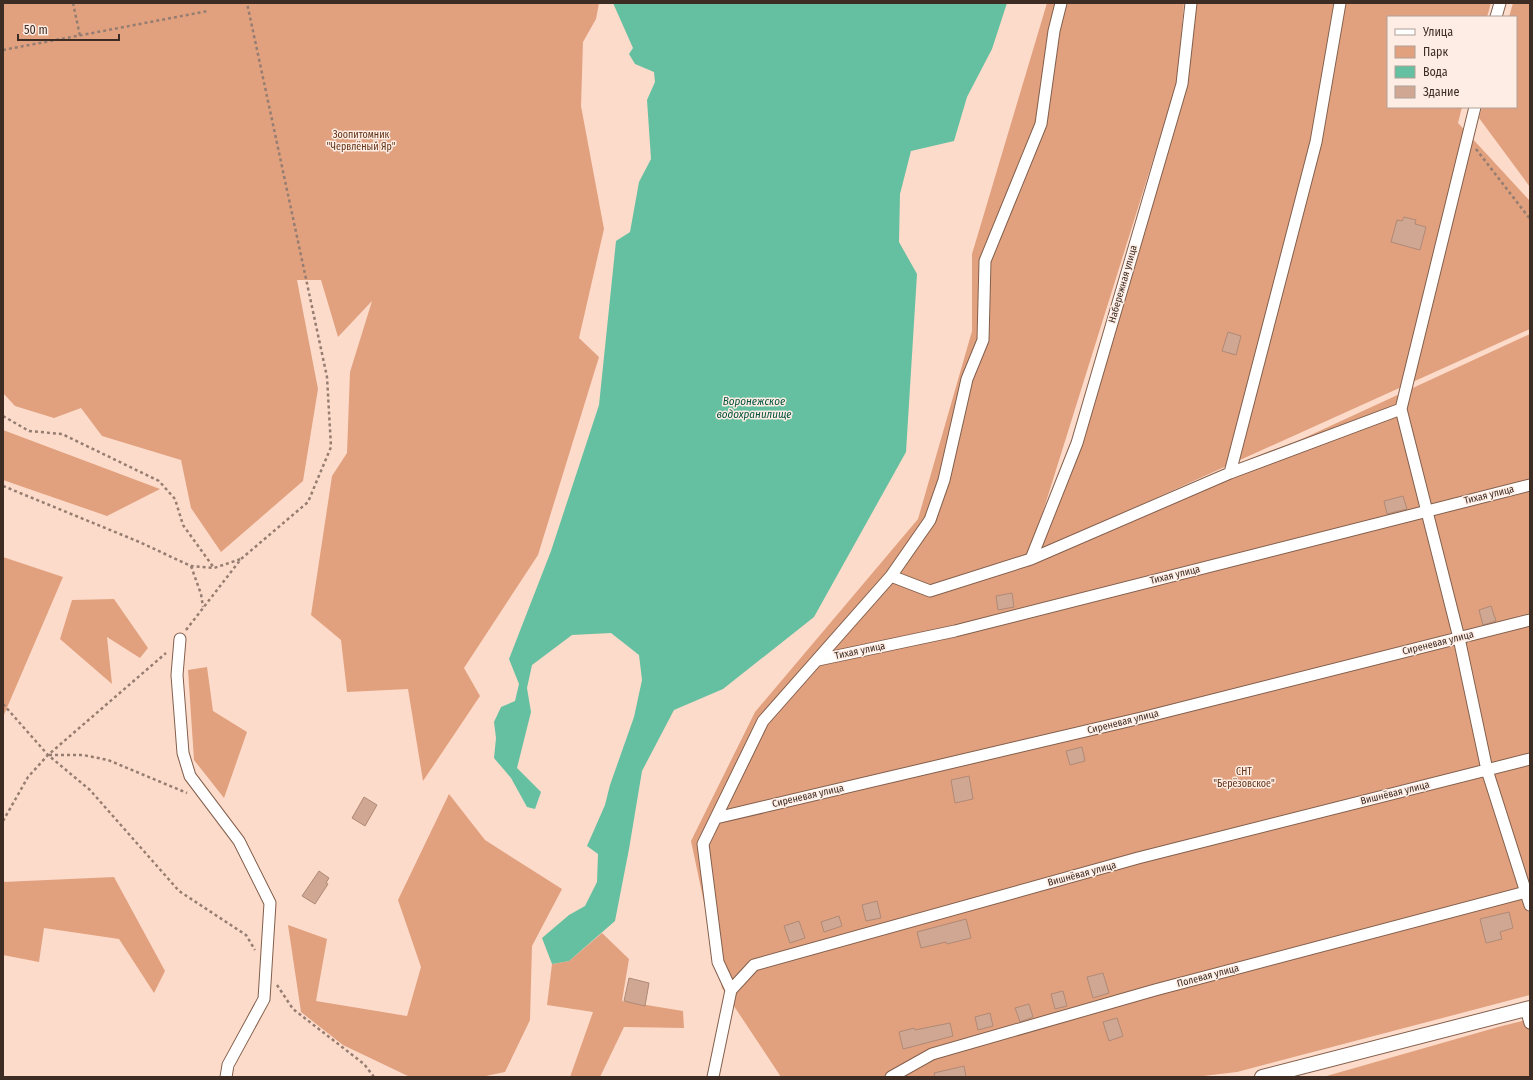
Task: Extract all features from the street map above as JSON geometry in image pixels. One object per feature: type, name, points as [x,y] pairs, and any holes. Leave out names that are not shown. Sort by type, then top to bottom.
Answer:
[{"type":"street","points":[[713,1077],[731,990],[718,962],[703,844],[763,721],[891,576],[930,520],[944,480],[967,379],[983,340],[985,261],[1041,124],[1054,31],[1061,3]]},
{"type":"street","name":"Набережная улица","points":[[1032,559],[1077,443],[1182,84],[1191,3]]},
{"type":"street","points":[[1230,473],[1316,142],[1340,3]]},
{"type":"street","points":[[1496,16],[1500,3]]},
{"type":"street","points":[[1475,108],[1401,409],[1459,638],[1487,770],[1528,892],[1530,905]]},
{"type":"street","points":[[891,576],[930,591],[1032,559],[1230,473],[1401,409]]},
{"type":"street","name":"Тихая улица","points":[[818,660],[955,631],[1530,485]]},
{"type":"street","name":"Сиреневая улица","points":[[716,818],[1141,718],[1530,620]]},
{"type":"street","points":[[180,638],[177,675],[183,753],[190,776],[239,841],[270,903],[264,999],[228,1065],[226,1077]]},
{"type":"street","name":"Вишнёвая улица","points":[[731,990],[754,965],[1138,858],[1530,759]]},
{"type":"street","name":"Полевая улица","points":[[891,1077],[932,1054],[1163,988],[1528,892]]},
{"type":"street","points":[[1262,1077],[1529,1013]]},
{"type":"path","points":[[73,3],[80,36]]},
{"type":"path","points":[[3,821],[28,777],[48,756],[167,652],[204,608],[241,559],[308,502],[331,447],[327,377],[248,3]]},
{"type":"path","points":[[3,50],[208,11]]},
{"type":"path","points":[[1467,137],[1530,219]]},
{"type":"path","points":[[3,416],[29,431],[62,434],[159,482],[175,499],[183,524],[214,568]]},
{"type":"path","points":[[3,486],[137,541],[190,566],[214,568],[241,559]]},
{"type":"path","points":[[190,566],[201,594],[204,608]]},
{"type":"path","points":[[3,704],[48,756],[90,790],[179,891],[246,935],[293,1009],[364,1064],[374,1077]]},
{"type":"path","points":[[48,756],[83,755],[108,760],[208,801]]},
{"type":"green space","name":"Зоопитомник \"Червлёный Яр\"","points":[[3,3],[599,3],[596,19],[583,42],[581,106],[604,229],[579,338],[599,357],[538,555],[464,668],[480,696],[423,781],[408,689],[347,692],[341,640],[311,615],[332,476],[347,453],[350,372],[372,301],[338,337],[321,280],[297,280],[318,389],[303,481],[221,552],[191,508],[181,460],[102,436],[81,408],[54,418],[15,406],[3,393]]},
{"type":"green space","name":"СНТ \"Берёзовское\"","points":[[1047,3],[1184,3],[1177,83],[1026,566],[1530,334],[1530,995],[1237,1072],[1195,1077],[781,1077],[722,988],[691,841],[755,712],[918,519],[972,331],[972,254]]},
{"type":"green space","points":[[1189,3],[1491,3],[1487,16],[1387,16],[1387,108],[1462,108],[1458,123],[1530,201],[1530,329],[1041,550],[1182,81]]},
{"type":"green space","points":[[1513,3],[1530,3],[1530,187],[1479,118],[1482,108],[1517,108],[1517,16],[1509,16]]},
{"type":"green space","points":[[3,430],[160,489],[107,516],[3,480]]},
{"type":"green space","points":[[3,557],[63,577],[3,717]]},
{"type":"green space","points":[[114,599],[148,648],[140,658],[107,637],[112,684],[60,639],[72,600]]},
{"type":"green space","points":[[207,667],[213,711],[247,732],[224,798],[194,760],[188,670]]},
{"type":"green space","points":[[449,794],[485,840],[562,889],[532,946],[530,1020],[505,1072],[481,1077],[410,1077],[343,1045],[301,1012],[288,925],[327,939],[316,1001],[407,1016],[421,967],[398,900]]},
{"type":"green space","points":[[114,877],[165,971],[154,993],[119,939],[44,928],[39,962],[3,955],[3,882]]},
{"type":"green space","points":[[602,933],[629,959],[622,1001],[683,1011],[684,1028],[624,1027],[600,1077],[570,1077],[593,1012],[547,1005],[552,964],[569,961]]},
{"type":"green space","points":[[1530,1019],[1530,1077],[1323,1077],[1498,1027]]},
{"type":"water","name":"Воронежское водохранилище","points":[[613,3],[1007,3],[992,49],[967,97],[954,141],[911,151],[900,194],[899,242],[917,274],[906,452],[814,617],[723,689],[674,710],[642,771],[615,921],[569,961],[552,964],[542,938],[569,915],[585,906],[597,882],[598,854],[587,846],[605,805],[610,785],[634,717],[642,680],[639,655],[611,633],[572,635],[532,665],[527,688],[531,712],[517,768],[541,792],[535,809],[527,807],[511,778],[494,758],[496,738],[494,722],[501,707],[515,701],[519,684],[509,659],[551,551],[599,405],[616,241],[630,232],[639,182],[651,159],[647,100],[655,82],[654,72],[635,64],[629,54],[633,48]]},
{"type":"building","points":[[1404,217],[1416,220],[1415,224],[1426,227],[1420,250],[1391,242],[1397,220],[1402,221]]},
{"type":"building","points":[[1228,332],[1241,336],[1236,355],[1222,351]]},
{"type":"building","points":[[1403,496],[1407,509],[1387,514],[1384,501]]},
{"type":"building","points":[[1012,593],[1014,607],[998,610],[996,596]]},
{"type":"building","points":[[1491,606],[1496,621],[1483,625],[1479,610]]},
{"type":"building","points":[[1082,747],[1085,761],[1070,765],[1066,751]]},
{"type":"building","points":[[969,776],[973,799],[955,803],[951,780]]},
{"type":"building","points":[[364,797],[377,805],[365,826],[352,818]]},
{"type":"building","points":[[319,871],[329,878],[326,883],[328,884],[315,904],[302,896]]},
{"type":"building","points":[[877,901],[881,918],[866,921],[862,905]]},
{"type":"building","points":[[1509,912],[1513,928],[1500,932],[1502,939],[1486,943],[1480,919]]},
{"type":"building","points":[[839,916],[842,926],[824,932],[821,922]]},
{"type":"building","points":[[966,919],[971,938],[921,948],[917,932]]},
{"type":"building","points":[[799,921],[805,938],[790,943],[784,926]]},
{"type":"building","points":[[1103,973],[1109,993],[1093,998],[1087,977]]},
{"type":"building","points":[[629,978],[649,983],[645,1006],[624,1001]]},
{"type":"building","points":[[1063,991],[1067,1006],[1055,1009],[1051,994]]},
{"type":"building","points":[[1029,1004],[1033,1017],[1020,1022],[1015,1008]]},
{"type":"building","points":[[990,1013],[993,1026],[978,1030],[975,1017]]},
{"type":"building","points":[[1117,1018],[1123,1036],[1109,1041],[1103,1022]]},
{"type":"building","points":[[950,1023],[953,1036],[903,1049],[899,1032],[914,1028],[915,1030]]},
{"type":"building","points":[[964,1066],[966,1077],[935,1077],[934,1073]]}]
